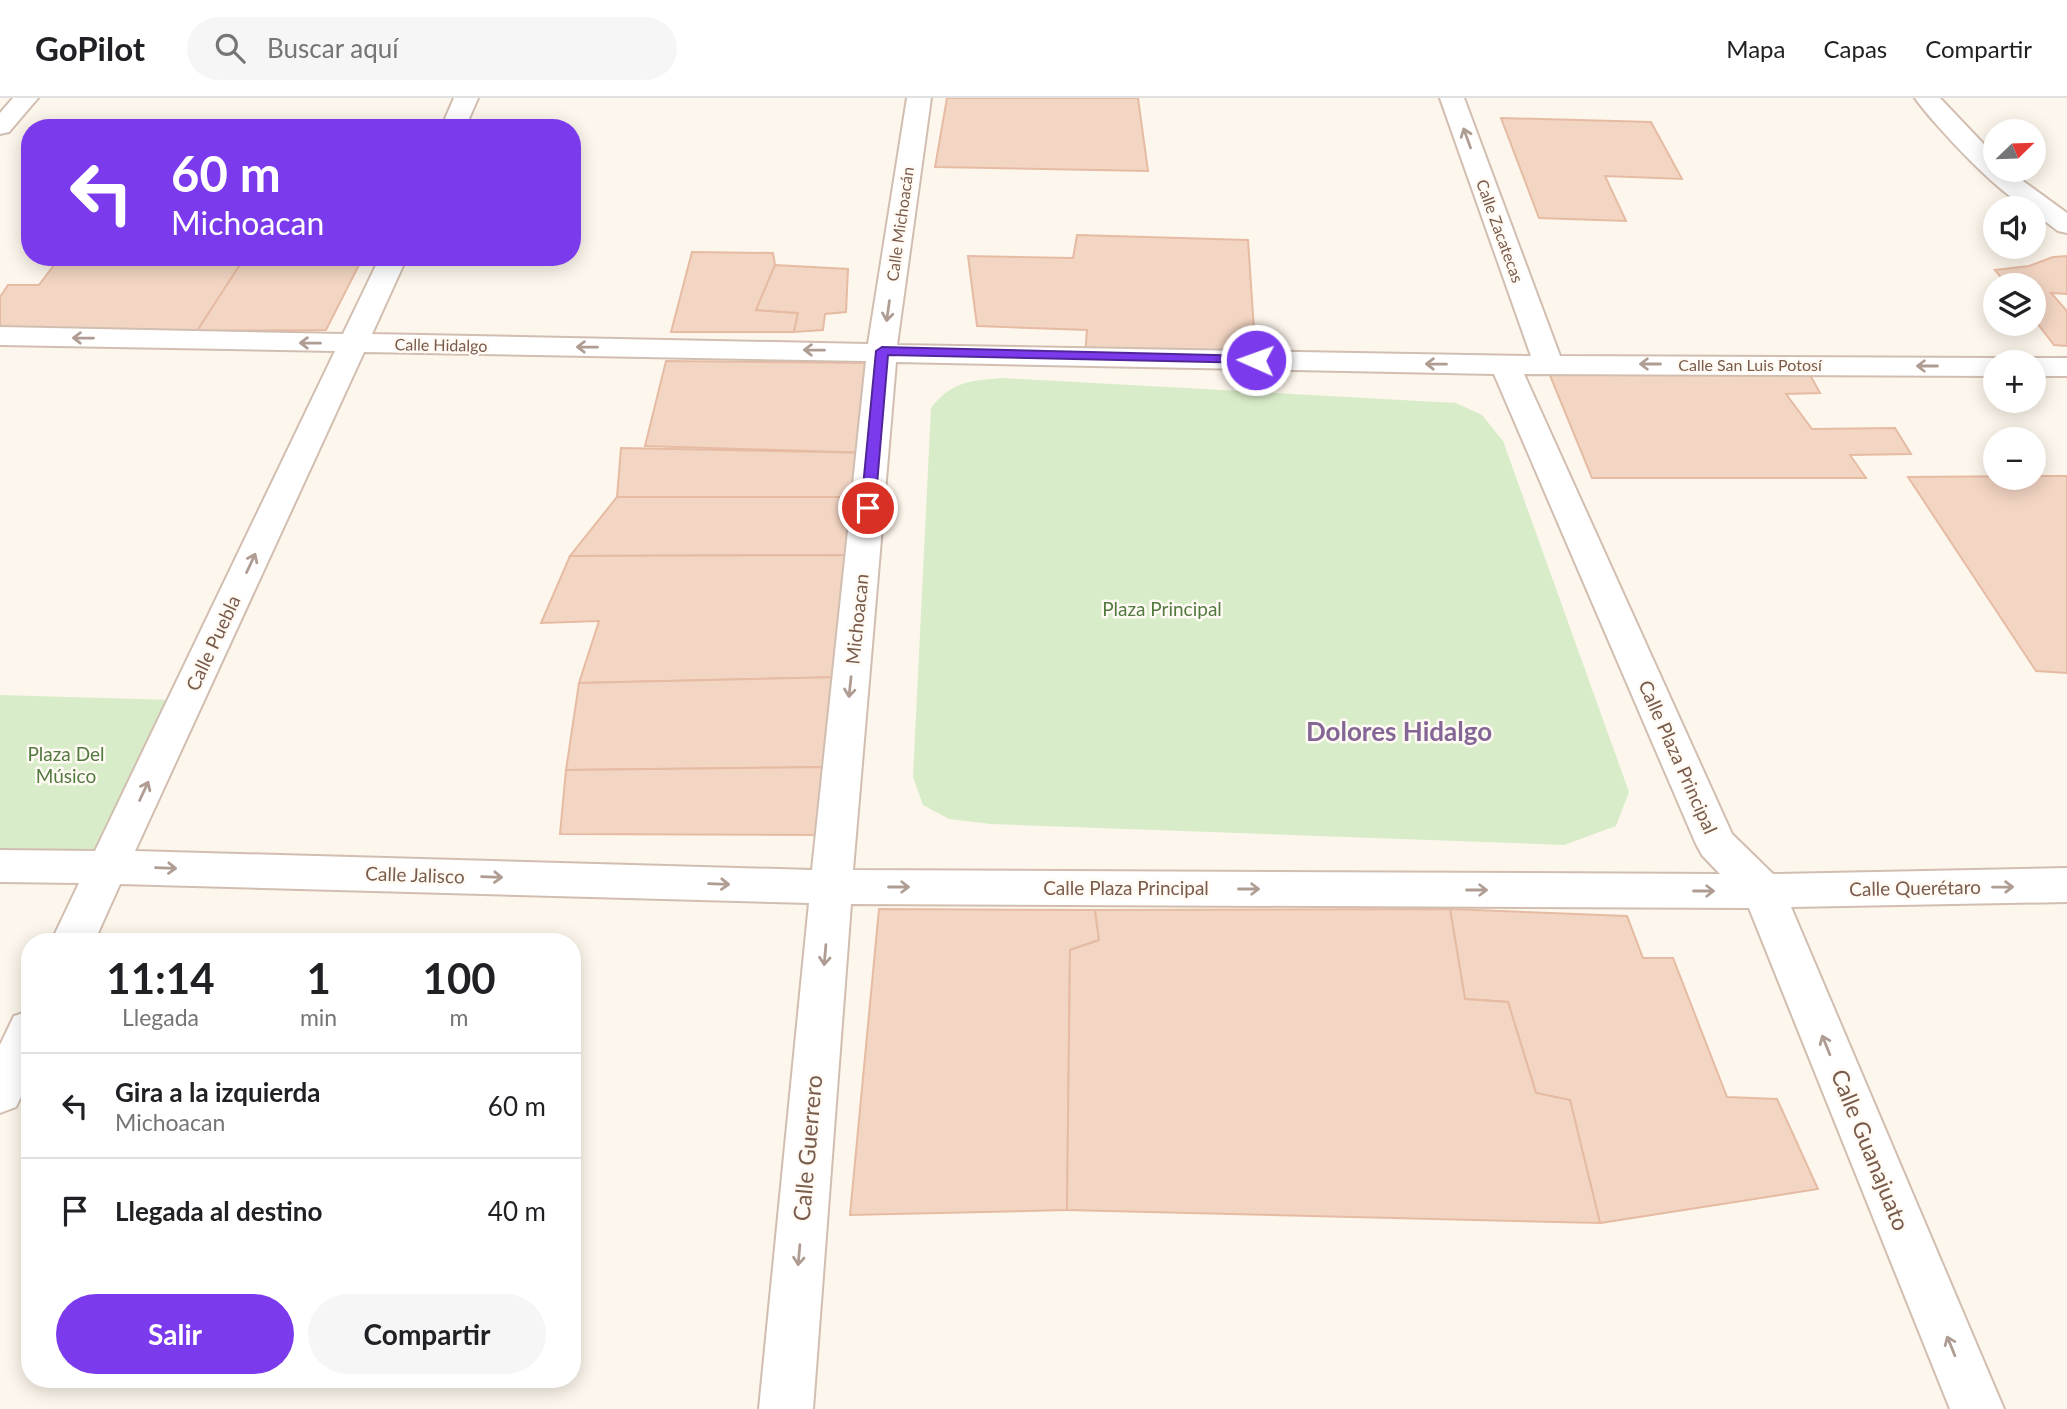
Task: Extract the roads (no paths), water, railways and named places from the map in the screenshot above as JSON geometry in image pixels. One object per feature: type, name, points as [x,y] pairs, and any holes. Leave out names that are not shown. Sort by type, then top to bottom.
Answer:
[{"type":"street","points":[[0,127],[26,98]]},
{"type":"street","points":[[457,119],[466,98]]},
{"type":"street","name":"Calle Michoacán","points":[[882,351],[919,98]]},
{"type":"street","name":"Calle Zacatecas","points":[[1452,98],[1548,363]]},
{"type":"street","points":[[1927,98],[2007,183],[2067,225]]},
{"type":"street","name":"Calle Puebla","points":[[76,933],[390,266]]},
{"type":"street","name":"Calle Hidalgo","points":[[0,336],[882,351]]},
{"type":"street","points":[[882,351],[1505,365]]},
{"type":"street","name":"Michoacan","points":[[831,887],[882,351]]},
{"type":"street","name":"Calle San Luis Potosí","points":[[1505,365],[1548,363],[1983,367]]},
{"type":"street","name":"Calle Plaza Principal","points":[[1505,365],[1716,844],[1763,891]]},
{"type":"street","points":[[2046,367],[2067,367]]},
{"type":"street","name":"Calle Jalisco","points":[[0,866],[831,887]]},
{"type":"street","name":"Calle Querétaro","points":[[1763,891],[2067,885]]},
{"type":"street","name":"Calle Plaza Principal","points":[[831,887],[1763,891]]},
{"type":"street","name":"Calle Guerrero","points":[[786,1409],[831,887]]},
{"type":"street","name":"Calle Guanajuato","points":[[1763,891],[1977,1409]]},
{"type":"street","points":[[0,1092],[21,1049]]},
{"type":"district","name":"Dolores Hidalgo","points":[[1399,732]]},
{"type":"park label","name":"Plaza Principal","points":[[1162,609]]},
{"type":"park label","name":"Plaza Del Músico","points":[[66,765]]}]
